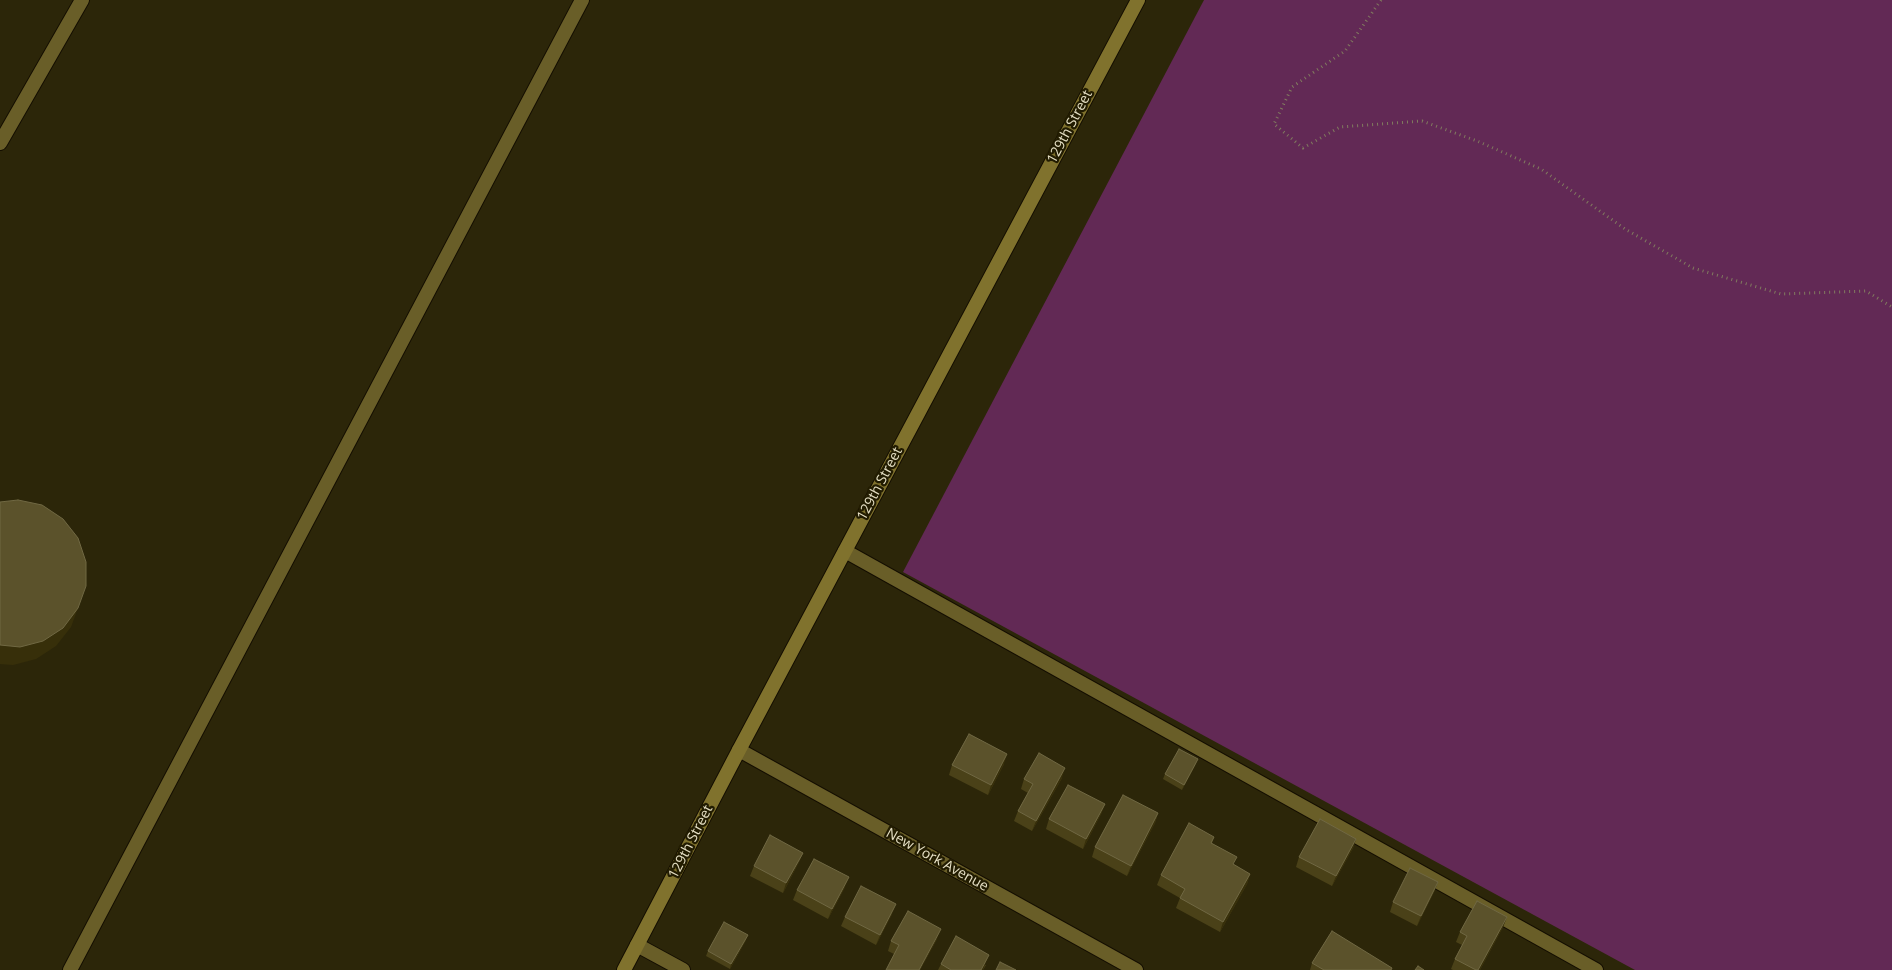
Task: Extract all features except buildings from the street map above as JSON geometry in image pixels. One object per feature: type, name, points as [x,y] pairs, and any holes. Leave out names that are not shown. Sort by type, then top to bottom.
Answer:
[{"type":"main road","name":"129th Street","points":[[624,970],[1138,0]]},
{"type":"street","points":[[0,144],[82,0]]},
{"type":"street","points":[[70,970],[582,0]]},
{"type":"street","points":[[845,551],[1593,969]]},
{"type":"street","name":"New York Avenue","points":[[739,750],[1136,970]]},
{"type":"street","points":[[638,945],[683,970]]},
{"type":"path","points":[[1381,0],[1345,51],[1292,87],[1274,124],[1303,148],[1340,127],[1422,121],[1477,141],[1541,169],[1625,229],[1692,268],[1781,294],[1866,291],[1892,307]]},
{"type":"shaded area","points":[[1204,0],[1892,0],[1892,970],[1635,970],[903,572]]}]
